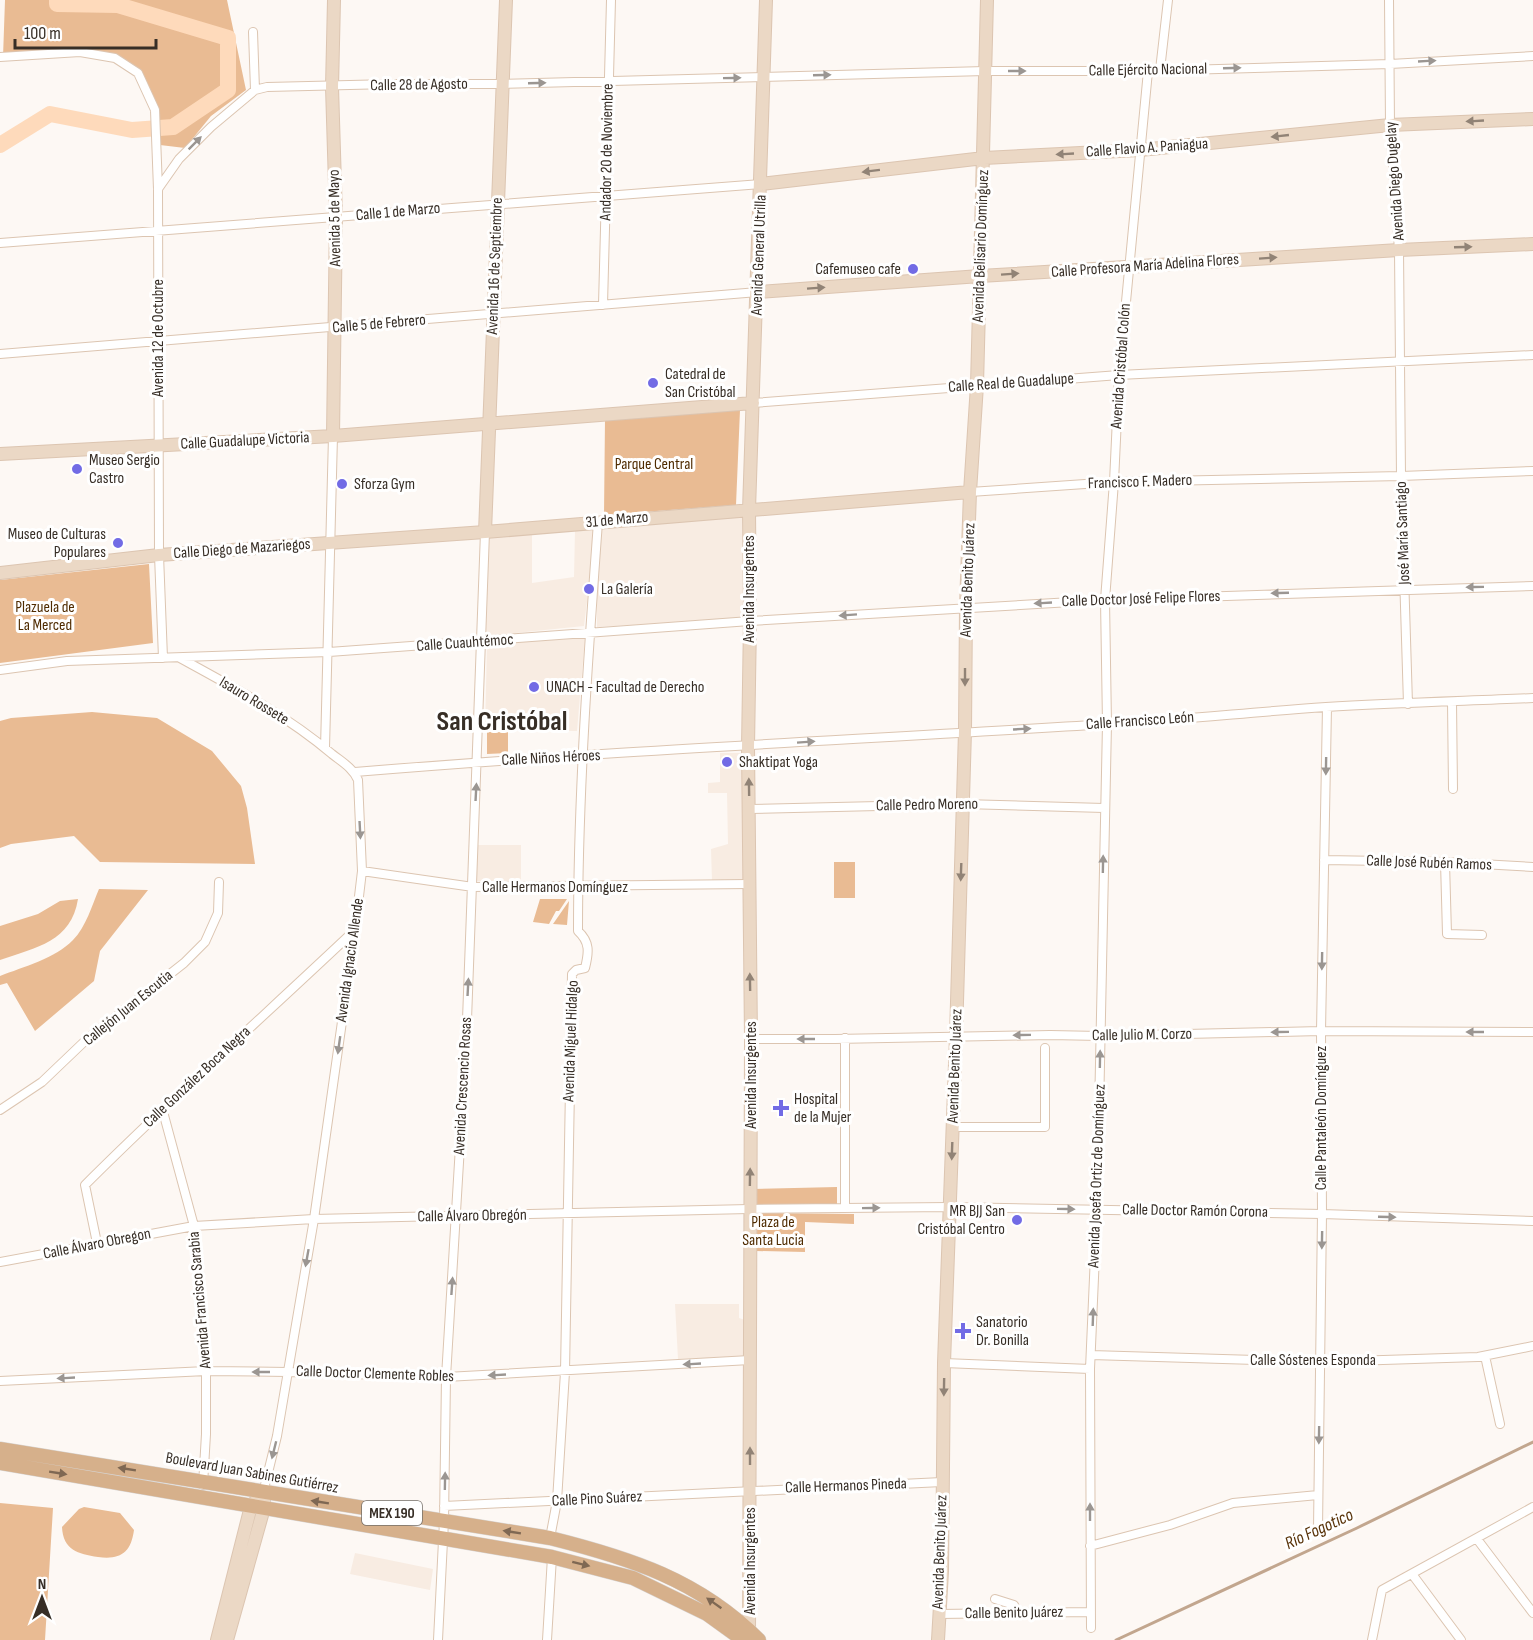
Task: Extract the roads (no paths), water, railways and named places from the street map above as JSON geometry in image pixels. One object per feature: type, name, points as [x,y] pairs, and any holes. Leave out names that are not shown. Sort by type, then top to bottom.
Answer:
[{"type":"main road","name":"Boulevard Juan Sabines Gutiérrez","points":[[0,1449],[550,1538],[617,1556],[676,1579],[715,1603],[750,1638]]},
{"type":"main road","name":"Boulevard Juan Sabines Gutiérrez","points":[[0,1463],[552,1557],[633,1578],[750,1638]]},
{"type":"street","name":"Avenida 5 de Mayo","points":[[333,436],[336,328],[336,217],[332,87],[334,0]]},
{"type":"street","name":"Avenida 16 de Septiembre","points":[[485,532],[506,0]]},
{"type":"street","name":"Andador 20 de Noviembre","points":[[603,305],[611,0]]},
{"type":"street","name":"Avenida General Utrilla","points":[[748,510],[758,292],[766,0]]},
{"type":"street","name":"Avenida Belisario Domínguez","points":[[970,492],[977,385],[987,0]]},
{"type":"street","points":[[1160,70],[1168,0]]},
{"type":"street","name":"Avenida Diego Dugelay","points":[[1389,0],[1390,125],[1399,250],[1402,361]]},
{"type":"street","points":[[158,189],[179,159],[211,127],[255,90],[254,32]]},
{"type":"street","points":[[0,57],[80,52],[115,58],[138,73],[155,110],[158,142],[158,230]]},
{"type":"street","name":"Calle Ejército Nacional","points":[[763,77],[985,71],[1148,71],[1390,64],[1533,56]]},
{"type":"street","name":"Avenida Cristóbal Colón","points":[[1105,600],[1119,375],[1148,71]]},
{"type":"street","name":"Calle 28 de Agosto","points":[[255,90],[267,87],[763,77]]},
{"type":"street","name":"Calle Flavio A. Paniagua","points":[[761,183],[984,158],[1140,150],[1390,125],[1533,119]]},
{"type":"street","name":"Calle 1 de Marzo","points":[[0,243],[761,183]]},
{"type":"street","name":"Avenida 12 de Octubre","points":[[158,230],[159,555],[163,658]]},
{"type":"street","name":"Calle Profesora María Adelina Flores","points":[[758,292],[1399,250],[1533,244]]},
{"type":"street","name":"Calle 5 de Febrero","points":[[0,354],[758,292]]},
{"type":"street","name":"Calle Real de Guadalupe","points":[[489,424],[1119,375],[1533,355]]},
{"type":"street","name":"José María Santiago","points":[[1402,361],[1401,476],[1408,704]]},
{"type":"street","name":"Calle Guadalupe Victoria","points":[[0,454],[333,436],[489,424]]},
{"type":"street","points":[[333,436],[325,748],[355,772]]},
{"type":"street","name":"Francisco F. Madero","points":[[748,510],[1114,483],[1533,471]]},
{"type":"street","name":"Avenida Benito Juárez","points":[[939,1640],[944,1363],[963,804],[970,492]]},
{"type":"street","name":"31 de Marzo","points":[[485,532],[748,510]]},
{"type":"street","name":"Avenida Insurgentes","points":[[748,510],[751,1039],[750,1638]]},
{"type":"street","name":"Avenida Miguel Hidalgo","points":[[550,1538],[557,1501],[565,1372],[572,974],[576,969],[585,968],[589,946],[585,937],[578,930],[578,887],[590,633],[598,522]]},
{"type":"street","name":"Calle Diego de Mazariegos","points":[[0,573],[159,555],[485,532]]},
{"type":"street","name":"Avenida Crescencio Rosas","points":[[438,1640],[444,1521],[446,1377],[473,887],[485,532]]},
{"type":"street","name":"Calle Doctor José Felipe Flores","points":[[750,621],[1105,600],[1533,586]]},
{"type":"street","name":"Avenida Josefa Ortiz de Domínguez","points":[[1090,1628],[1090,1369],[1097,1209],[1107,724],[1105,600]]},
{"type":"street","name":"Calle Cuauhtémoc","points":[[0,670],[67,661],[329,652],[750,621]]},
{"type":"street","name":"Isauro Rossete","points":[[179,658],[264,704],[325,748]]},
{"type":"street","name":"Calle Francisco León","points":[[748,747],[1327,707],[1533,698]]},
{"type":"street","points":[[1452,702],[1453,789]]},
{"type":"street","name":"Calle Pantaleón Domínguez","points":[[1318,1529],[1322,1214],[1321,1031],[1327,707]]},
{"type":"street","name":"Calle Niños Héroes","points":[[355,772],[477,762],[748,747]]},
{"type":"street","name":"Avenida Ignacio Allende","points":[[263,1493],[277,1437],[314,1219],[355,930],[362,871],[358,780],[355,772]]},
{"type":"street","name":"Calle Pedro Moreno","points":[[749,809],[963,804],[1104,808]]},
{"type":"street","name":"Calle José Rubén Ramos","points":[[1324,860],[1445,862],[1533,867]]},
{"type":"street","points":[[1445,862],[1447,934],[1482,935]]},
{"type":"street","name":"Calle Hermanos Domínguez","points":[[362,871],[473,887],[749,884]]},
{"type":"street","name":"Callejón Juan Escutia","points":[[0,1110],[42,1082],[86,1040],[184,963],[205,942],[218,913],[219,882]]},
{"type":"street","name":"Calle González Boca Negra","points":[[97,1244],[85,1185],[162,1108],[355,930]]},
{"type":"street","name":"Calle Julio M. Corzo","points":[[751,1039],[1100,1036],[1321,1031],[1533,1032]]},
{"type":"street","points":[[845,1038],[845,1208]]},
{"type":"street","points":[[953,1127],[1045,1127],[1045,1048]]},
{"type":"street","name":"Avenida Francisco Sarabia","points":[[162,1108],[194,1226],[206,1371],[204,1481],[200,1497]]},
{"type":"street","name":"Calle Doctor Ramón Corona","points":[[749,1209],[950,1207],[1097,1209],[1533,1221]]},
{"type":"street","name":"Calle Álvaro Obregón","points":[[194,1226],[314,1219],[749,1209]]},
{"type":"street","name":"Calle Álvaro Obregon","points":[[0,1262],[194,1226]]},
{"type":"street","name":"Calle Sóstenes Esponda","points":[[1091,1355],[1320,1362],[1485,1356],[1533,1346]]},
{"type":"street","points":[[1485,1356],[1500,1424]]},
{"type":"street","name":"Calle Doctor Clemente Robles","points":[[0,1381],[206,1371],[446,1377],[750,1360]]},
{"type":"street","points":[[944,1363],[1090,1369]]},
{"type":"street","name":"Calle Hermanos Pineda","points":[[750,1490],[942,1482]]},
{"type":"street","name":"Calle Pino Suárez","points":[[444,1506],[750,1490]]},
{"type":"street","points":[[217,1640],[263,1493]]},
{"type":"street","points":[[1090,1546],[1170,1525],[1233,1503],[1318,1495]]},
{"type":"street","points":[[227,1640],[257,1507]]},
{"type":"street","points":[[1372,1640],[1382,1590],[1533,1507]]},
{"type":"street","points":[[1477,1539],[1533,1613]]},
{"type":"street","points":[[547,1640],[552,1557]]},
{"type":"street","points":[[1412,1574],[1461,1640]]},
{"type":"street","points":[[995,1599],[1014,1605],[1018,1613]]},
{"type":"street","name":"Calle Benito Juárez","points":[[939,1614],[1089,1612]]},
{"type":"waterway","points":[[0,145],[50,114],[132,130],[173,127],[228,90],[228,38],[118,5],[57,4],[57,0]]},
{"type":"waterway","name":"Río Fogotico","points":[[1116,1640],[1357,1528],[1533,1442]]},
{"type":"place","name":"Cafemuseo cafe","points":[[913,269]]},
{"type":"place","name":"Catedral de San Cristóbal","points":[[653,383]]},
{"type":"place","name":"Museo Sergio Castro","points":[[77,469]]},
{"type":"place","name":"Sforza Gym","points":[[342,484]]},
{"type":"place","name":"Museo de Culturas Populares","points":[[118,543]]},
{"type":"place","name":"La Galería","points":[[589,589]]},
{"type":"place","name":"UNACH - Facultad de Derecho","points":[[534,687]]},
{"type":"place","name":"Shaktipat Yoga","points":[[727,762]]},
{"type":"place","name":"Hospital de la Mujer","points":[[781,1108]]},
{"type":"place","name":"MR BJJ San Cristóbal Centro","points":[[1017,1220]]},
{"type":"place","name":"Sanatorio Dr. Bonilla","points":[[963,1331]]},
{"type":"district","name":"San Cristóbal","points":[[502,721]]},
{"type":"park label","name":"Parque Central","points":[[654,464]]},
{"type":"park label","name":"Plazuela de La Merced","points":[[45,616]]},
{"type":"park label","name":"Plaza de Santa Lucia","points":[[773,1231]]}]
